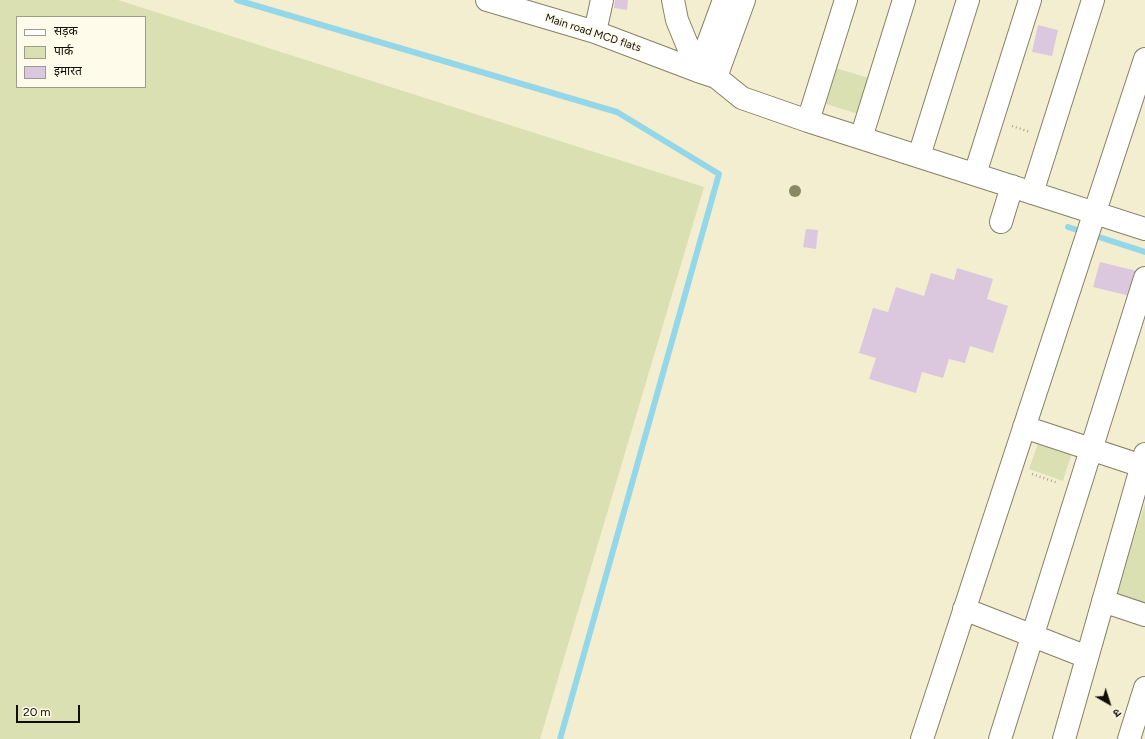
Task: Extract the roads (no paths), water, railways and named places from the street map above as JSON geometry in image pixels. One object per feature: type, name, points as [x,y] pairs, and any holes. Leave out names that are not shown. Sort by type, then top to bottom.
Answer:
[{"type":"street","name":"Main road MCD flats","points":[[487,0],[595,32],[707,74]]},
{"type":"street","points":[[595,32],[602,0]]},
{"type":"street","points":[[673,0],[677,20],[707,74],[742,98],[808,121],[1145,229]]},
{"type":"street","points":[[707,74],[724,0]]},
{"type":"street","points":[[707,74],[744,0]]},
{"type":"street","points":[[808,121],[846,0]]},
{"type":"street","points":[[861,138],[904,0]]},
{"type":"street","points":[[919,156],[968,0]]},
{"type":"street","points":[[975,174],[1030,0]]},
{"type":"street","points":[[1032,193],[1092,0]]},
{"type":"street","points":[[922,739],[1145,59]]},
{"type":"street","points":[[1002,222],[1012,186]]},
{"type":"street","points":[[1000,739],[1145,278]]},
{"type":"street","points":[[1024,427],[1091,450],[1144,462],[1064,739]]},
{"type":"street","points":[[1104,601],[1145,615]]},
{"type":"street","points":[[964,609],[1032,637],[1087,657]]},
{"type":"street","points":[[1129,739],[1145,688]]},
{"type":"waterway","points":[[237,0],[617,112],[719,174],[560,739]]},
{"type":"waterway","points":[[1068,227],[1145,252]]}]
